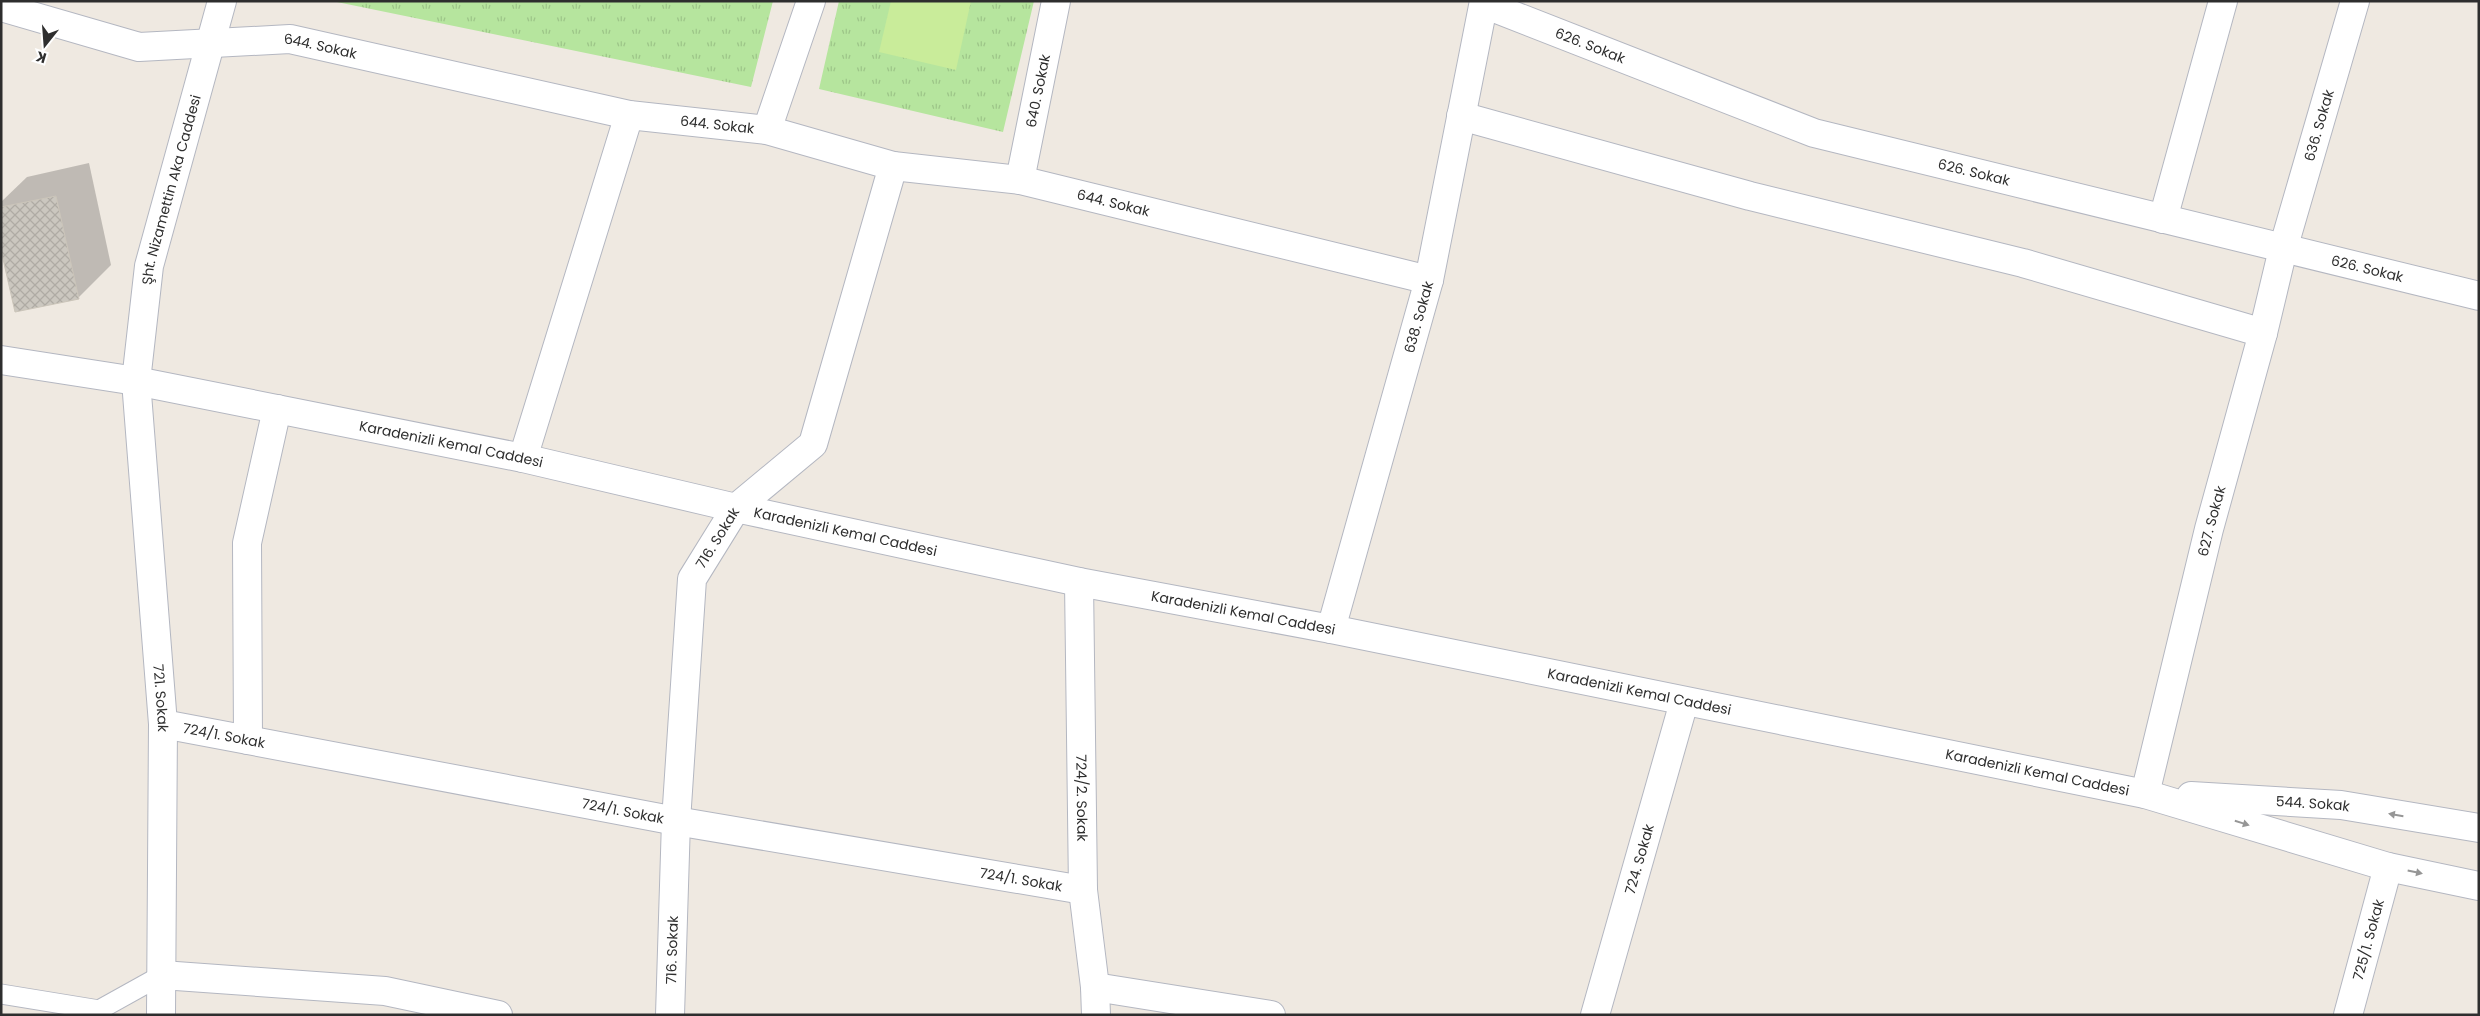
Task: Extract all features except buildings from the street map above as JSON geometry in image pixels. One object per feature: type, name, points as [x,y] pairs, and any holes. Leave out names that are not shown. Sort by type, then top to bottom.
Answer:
[{"type":"street","name":"Şht. Nizamettin Aka Caddesi","points":[[136,381],[149,266],[222,1]]},
{"type":"street","points":[[767,130],[811,1]]},
{"type":"street","name":"640. Sokak","points":[[1020,180],[1056,1]]},
{"type":"street","points":[[2163,219],[2223,1]]},
{"type":"street","name":"636. Sokak","points":[[2283,249],[2355,1]]},
{"type":"street","name":"626. Sokak","points":[[1484,2],[1814,133],[2479,296]]},
{"type":"street","name":"638. Sokak","points":[[1331,629],[1429,280],[1484,2]]},
{"type":"street","name":"644. Sokak","points":[[1,7],[139,47],[290,38],[628,115],[767,130],[893,166],[1020,180],[1429,280]]},
{"type":"street","points":[[523,458],[628,115]]},
{"type":"street","points":[[1461,116],[1750,196],[2023,263],[2263,333]]},
{"type":"street","name":"716. Sokak","points":[[670,1015],[676,821],[692,579],[736,508],[813,444],[893,166]]},
{"type":"street","name":"627. Sokak","points":[[2145,794],[2209,529],[2263,333],[2283,249]]},
{"type":"street","name":"Karadenizli Kemal Caddesi","points":[[1,360],[136,381],[523,458],[736,508],[1079,582],[1331,629],[2145,794],[2388,867],[2479,886]]},
{"type":"street","name":"721. Sokak","points":[[136,381],[162,724],[161,1015]]},
{"type":"street","points":[[248,740],[247,543],[277,409]]},
{"type":"street","name":"724/2. Sokak","points":[[1079,582],[1083,890],[1095,987],[1096,1015]]},
{"type":"street","name":"724. Sokak","points":[[1595,1015],[1684,702]]},
{"type":"street","name":"724/1. Sokak","points":[[162,724],[676,821],[1083,890]]},
{"type":"street","name":"544. Sokak","points":[[2145,794],[2341,805],[2479,828]]},
{"type":"street","name":"725/1. Sokak","points":[[2348,1015],[2388,867]]},
{"type":"street","points":[[162,975],[383,1003],[498,1015]]},
{"type":"street","points":[[1095,987],[1271,1015]]},
{"type":"lane","points":[[1,994],[99,1010],[162,975]]},
{"type":"green space","points":[[332,1],[773,1],[751,87]]},
{"type":"green space","points":[[839,1],[1034,1],[1003,132],[819,89]]},
{"type":"green space","points":[[891,1],[971,1],[956,70],[879,52]]}]
